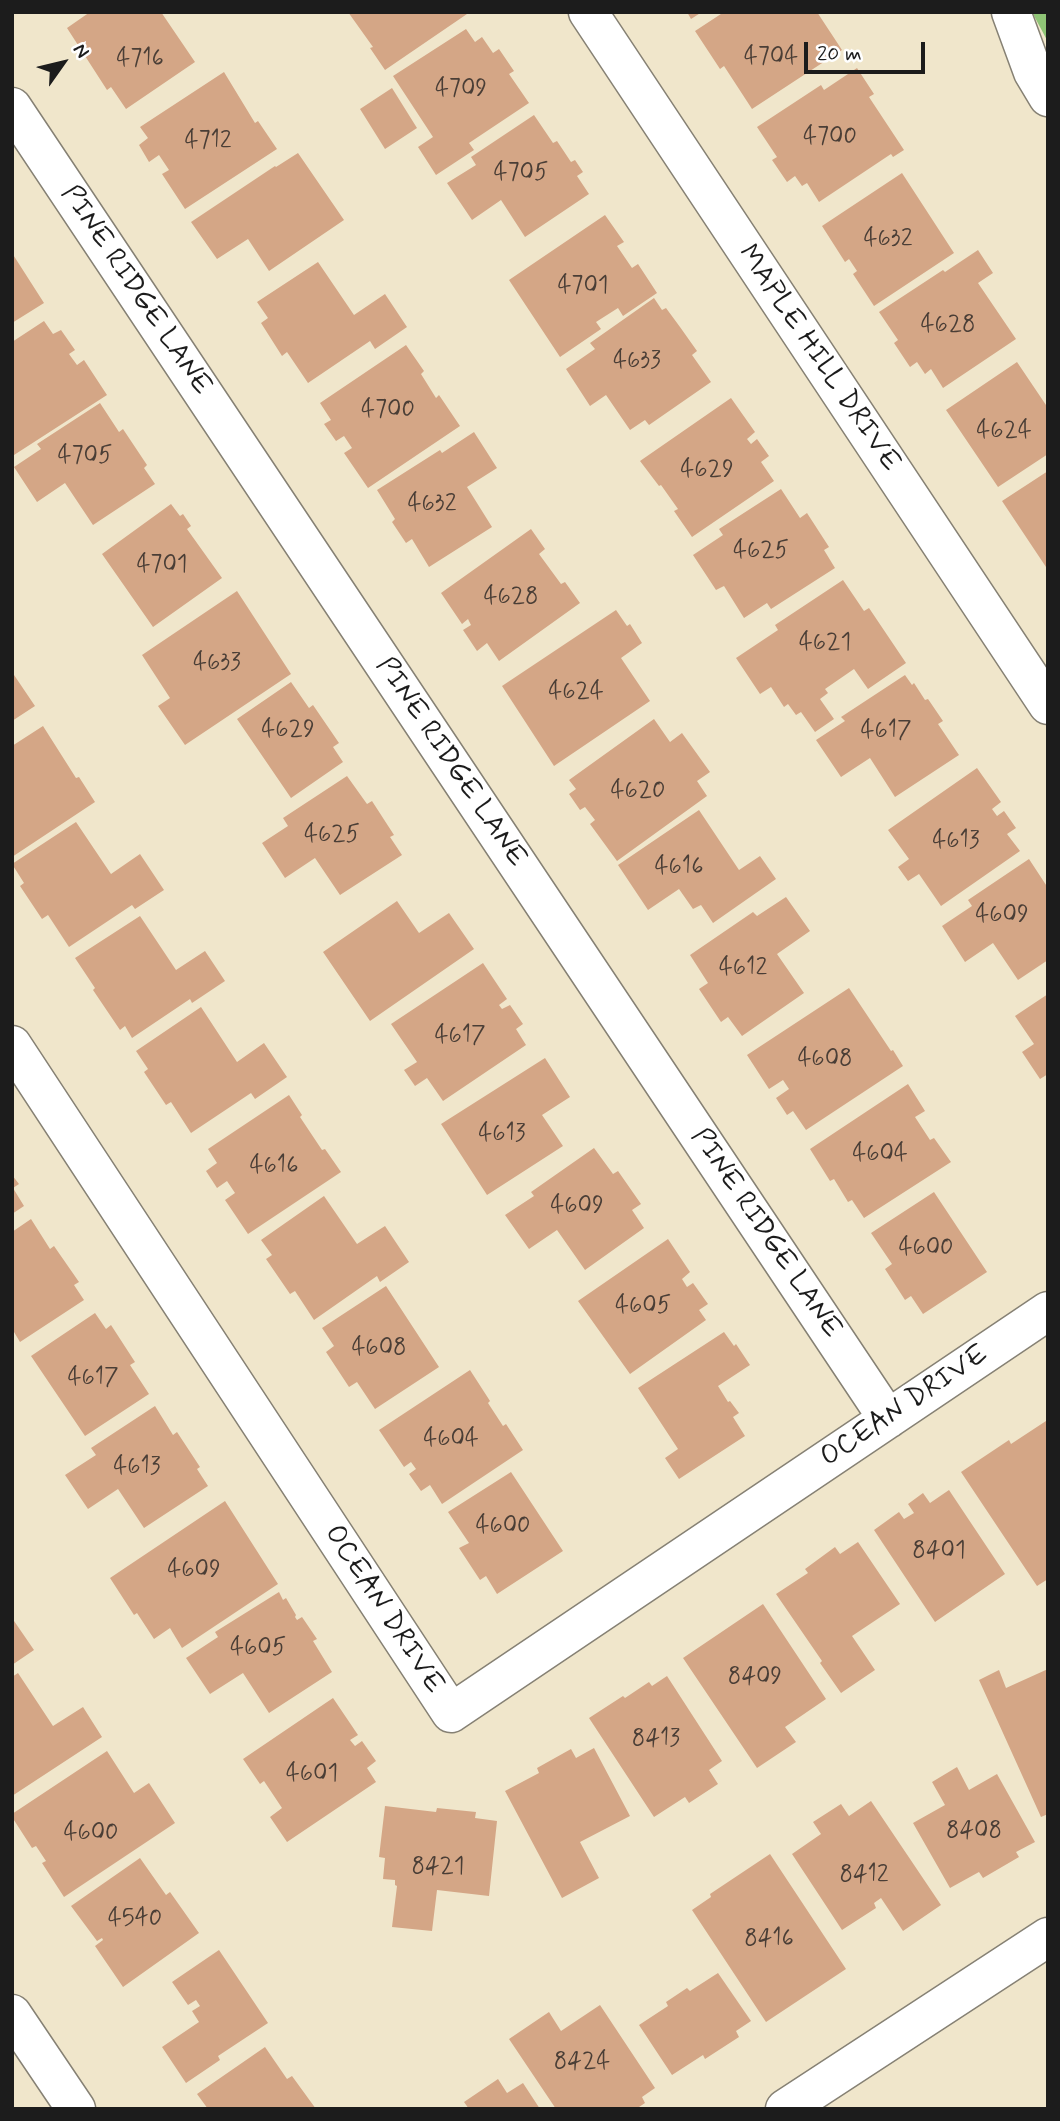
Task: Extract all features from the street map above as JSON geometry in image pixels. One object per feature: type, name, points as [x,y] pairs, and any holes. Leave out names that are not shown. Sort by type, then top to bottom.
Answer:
[{"type":"street","name":"MAPLE HILL DRIVE","points":[[588,12],[1048,705]]},
{"type":"street","points":[[1011,12],[1033,72],[1048,97]]},
{"type":"street","name":"PINE RIDGE LANE","points":[[12,107],[888,1419]]},
{"type":"street","name":"OCEAN DRIVE","points":[[12,1045],[451,1713],[1048,1311]]},
{"type":"street","points":[[785,2109],[1048,1937]]},
{"type":"street","points":[[12,2014],[76,2109]]},
{"type":"green space","points":[[1032,12],[1048,12],[1048,42]]},
{"type":"building","points":[[90,12],[161,12],[195,62],[126,109],[111,87],[107,90],[67,28]]},
{"type":"building","points":[[348,12],[467,14],[385,70],[370,48],[373,47]]},
{"type":"building","points":[[687,12],[702,12],[691,19]]},
{"type":"building","points":[[724,12],[817,12],[842,50],[752,109],[724,66],[720,69],[695,31]]},
{"type":"building","points":[[466,29],[475,42],[482,37],[493,53],[499,49],[514,71],[509,74],[529,103],[469,143],[474,150],[436,175],[418,147],[433,137],[393,76]]},
{"type":"building","points":[[857,68],[874,94],[869,97],[904,150],[893,157],[891,154],[819,202],[807,183],[802,186],[795,176],[787,182],[772,160],[777,157],[757,127],[821,85],[824,90]]},
{"type":"building","points":[[224,72],[255,123],[258,121],[277,149],[185,209],[162,174],[169,170],[159,155],[149,162],[139,145],[148,138],[140,127]]},
{"type":"building","points":[[392,88],[417,128],[385,149],[360,109]]},
{"type":"building","points":[[534,115],[553,143],[557,141],[571,162],[575,160],[583,172],[577,176],[589,194],[525,237],[501,200],[472,220],[447,183],[476,165],[471,157]]},
{"type":"building","points":[[298,153],[344,220],[269,271],[248,239],[217,259],[191,222]]},
{"type":"building","points":[[902,173],[954,253],[874,306],[853,274],[857,271],[849,259],[845,262],[822,226]]},
{"type":"building","points":[[605,215],[624,242],[617,246],[632,268],[638,264],[657,293],[623,316],[618,308],[596,322],[601,329],[560,357],[509,280]]},
{"type":"building","points":[[978,250],[993,273],[978,283],[1016,339],[943,388],[931,369],[925,374],[917,362],[910,367],[894,343],[898,340],[879,312]]},
{"type":"building","points":[[12,253],[44,303],[12,323]]},
{"type":"building","points":[[318,262],[354,315],[385,294],[407,327],[375,349],[370,341],[308,383],[287,352],[282,356],[261,323],[268,318],[257,302]]},
{"type":"building","points":[[654,298],[662,310],[666,308],[697,351],[692,355],[711,382],[649,425],[645,420],[630,430],[606,395],[590,406],[566,369],[595,349],[590,343]]},
{"type":"building","points":[[44,321],[53,334],[61,330],[75,350],[69,354],[77,365],[84,360],[107,395],[14,455],[12,342]]},
{"type":"building","points":[[406,345],[424,371],[421,374],[436,398],[439,395],[460,426],[368,488],[344,453],[352,448],[344,436],[336,441],[324,424],[331,420],[320,403]]},
{"type":"building","points":[[1017,362],[1048,408],[1048,454],[998,487],[946,410]]},
{"type":"building","points":[[731,398],[755,432],[747,439],[751,444],[757,439],[769,456],[761,462],[774,481],[692,537],[674,511],[678,509],[640,461]]},
{"type":"building","points":[[100,403],[119,432],[123,429],[147,465],[144,468],[155,484],[93,525],[65,483],[37,502],[14,467],[41,449],[37,444]]},
{"type":"building","points":[[474,432],[497,468],[467,487],[492,527],[429,567],[412,539],[406,543],[392,522],[395,519],[377,490]]},
{"type":"building","points":[[1048,471],[1048,570],[1002,501]]},
{"type":"building","points":[[781,489],[800,518],[807,513],[829,547],[824,550],[835,568],[771,609],[767,603],[744,618],[724,586],[716,590],[693,555],[723,535],[719,529]]},
{"type":"building","points":[[171,504],[180,516],[183,514],[191,526],[187,529],[222,578],[153,627],[102,554]]},
{"type":"building","points":[[531,529],[545,549],[539,554],[561,584],[565,582],[580,603],[499,661],[487,643],[477,651],[463,630],[471,625],[468,619],[462,624],[441,593]]},
{"type":"building","points":[[843,580],[864,611],[869,608],[906,663],[868,689],[854,669],[825,689],[828,693],[820,699],[834,719],[815,732],[801,712],[796,715],[788,704],[784,707],[771,687],[760,694],[736,658],[778,630],[775,625]]},
{"type":"building","points":[[237,591],[291,674],[185,745],[158,706],[170,698],[142,655]]},
{"type":"building","points":[[616,610],[627,626],[630,624],[642,643],[621,658],[650,701],[554,766],[502,686]]},
{"type":"building","points":[[12,672],[35,706],[12,721]]},
{"type":"building","points":[[905,675],[925,700],[928,699],[943,721],[938,724],[959,755],[895,797],[870,758],[841,777],[816,740],[845,721],[841,717]]},
{"type":"building","points":[[291,682],[309,708],[313,705],[339,743],[333,747],[343,762],[291,798],[237,719]]},
{"type":"building","points":[[654,719],[670,742],[682,733],[710,772],[697,781],[707,796],[617,861],[590,824],[595,820],[585,807],[580,810],[569,794],[576,789],[569,780]]},
{"type":"building","points":[[43,726],[76,778],[79,777],[95,802],[12,857],[12,746]]},
{"type":"building","points":[[977,768],[1001,802],[992,809],[997,816],[1004,811],[1016,828],[1007,834],[1020,851],[941,906],[919,874],[908,881],[898,867],[909,859],[888,830]]},
{"type":"building","points":[[347,776],[367,804],[372,801],[394,835],[390,837],[402,855],[340,895],[315,858],[285,878],[262,843],[288,826],[283,818]]},
{"type":"building","points":[[699,810],[739,870],[760,856],[776,879],[713,923],[701,905],[693,909],[679,889],[648,910],[618,865]]},
{"type":"building","points":[[76,822],[111,874],[140,854],[164,890],[135,909],[132,905],[69,947],[48,915],[42,919],[20,886],[24,883],[12,864]]},
{"type":"building","points":[[1029,859],[1048,888],[1048,960],[1018,980],[993,943],[965,962],[942,926],[972,906],[968,900]]},
{"type":"building","points":[[786,897],[810,931],[777,954],[804,993],[742,1036],[728,1017],[721,1022],[699,989],[708,983],[690,955],[753,912],[757,916]]},
{"type":"building","points":[[397,901],[419,933],[449,913],[474,949],[370,1021],[323,952]]},
{"type":"building","points":[[140,916],[176,970],[205,951],[225,981],[192,1003],[190,999],[132,1038],[125,1026],[120,1030],[75,958]]},
{"type":"building","points":[[483,963],[507,999],[499,1005],[502,1009],[510,1005],[523,1024],[516,1029],[526,1045],[443,1101],[427,1078],[415,1086],[404,1070],[417,1062],[391,1024]]},
{"type":"building","points":[[849,988],[903,1066],[806,1130],[793,1111],[787,1115],[776,1098],[789,1089],[783,1080],[769,1089],[747,1055]]},
{"type":"building","points":[[1048,994],[1048,1074],[1040,1079],[1022,1052],[1034,1044],[1015,1016]]},
{"type":"building","points":[[201,1007],[237,1062],[264,1043],[287,1077],[255,1099],[251,1093],[191,1133],[171,1102],[166,1105],[144,1072],[148,1069],[136,1051]]},
{"type":"building","points":[[545,1058],[570,1097],[542,1115],[563,1146],[487,1195],[441,1124]]},
{"type":"building","points":[[908,1084],[925,1111],[915,1117],[930,1140],[934,1138],[951,1162],[864,1218],[852,1200],[848,1202],[834,1179],[830,1181],[810,1149]]},
{"type":"building","points":[[289,1095],[322,1150],[325,1149],[341,1172],[248,1234],[225,1200],[235,1193],[227,1181],[217,1188],[206,1171],[217,1163],[208,1149]]},
{"type":"building","points":[[594,1148],[613,1174],[618,1171],[641,1204],[632,1210],[644,1228],[585,1270],[557,1230],[529,1249],[505,1215],[534,1196],[531,1192]]},
{"type":"building","points":[[12,1175],[19,1184],[13,1188],[24,1206],[12,1214]]},
{"type":"building","points":[[934,1192],[987,1272],[923,1314],[911,1296],[905,1300],[885,1269],[892,1264],[871,1233]]},
{"type":"building","points":[[324,1196],[357,1244],[385,1226],[409,1262],[380,1282],[377,1276],[314,1320],[295,1291],[290,1294],[266,1259],[272,1255],[261,1240]]},
{"type":"building","points":[[31,1219],[50,1249],[54,1246],[79,1282],[74,1285],[84,1300],[20,1342],[14,1332],[12,1333],[12,1232]]},
{"type":"building","points":[[668,1239],[690,1272],[682,1279],[687,1287],[693,1283],[708,1304],[699,1310],[706,1320],[630,1374],[578,1301]]},
{"type":"building","points":[[386,1286],[439,1367],[375,1409],[357,1382],[349,1387],[326,1352],[334,1346],[322,1328]]},
{"type":"building","points":[[95,1313],[106,1329],[111,1325],[135,1362],[130,1365],[149,1394],[85,1436],[31,1356]]},
{"type":"building","points":[[724,1332],[750,1365],[718,1386],[739,1413],[733,1417],[745,1436],[679,1479],[665,1458],[678,1449],[638,1388]]},
{"type":"building","points":[[470,1370],[503,1426],[506,1424],[523,1450],[442,1504],[430,1485],[421,1491],[409,1474],[416,1469],[411,1462],[404,1467],[379,1430]]},
{"type":"building","points":[[155,1406],[173,1435],[177,1432],[200,1467],[197,1469],[208,1486],[144,1528],[118,1489],[88,1509],[65,1475],[96,1455],[91,1448]]},
{"type":"building","points":[[1046,1421],[1048,1579],[1037,1586],[961,1472],[1009,1440],[1011,1444]]},
{"type":"building","points":[[511,1472],[563,1551],[497,1594],[486,1576],[480,1580],[459,1548],[469,1543],[448,1512]]},
{"type":"building","points":[[949,1490],[1005,1574],[935,1622],[874,1530],[899,1512],[904,1519],[914,1513],[908,1504],[923,1493],[930,1503]]},
{"type":"building","points":[[225,1501],[278,1584],[182,1648],[170,1628],[154,1639],[137,1613],[134,1615],[110,1578]]},
{"type":"building","points":[[858,1542],[900,1604],[852,1636],[875,1670],[841,1693],[776,1594],[808,1573],[805,1569],[835,1547],[840,1554]]},
{"type":"building","points":[[279,1592],[283,1600],[286,1598],[297,1620],[302,1617],[317,1639],[313,1641],[332,1672],[269,1713],[243,1673],[210,1694],[186,1658],[218,1637],[215,1632]]},
{"type":"building","points":[[763,1604],[826,1699],[785,1727],[796,1742],[757,1768],[683,1658]]},
{"type":"building","points":[[12,1618],[34,1650],[12,1665]]},
{"type":"building","points":[[1048,1669],[1048,1814],[1041,1817],[979,1680],[999,1670],[1006,1688]]},
{"type":"building","points":[[18,1673],[53,1726],[83,1707],[102,1737],[12,1796],[12,1677]]},
{"type":"building","points":[[667,1676],[722,1761],[709,1770],[718,1784],[689,1803],[685,1797],[654,1817],[589,1718],[649,1682],[652,1686]]},
{"type":"building","points":[[333,1698],[358,1735],[350,1740],[355,1746],[362,1741],[376,1761],[367,1768],[376,1782],[287,1842],[270,1817],[282,1808],[264,1781],[260,1784],[243,1759]]},
{"type":"building","points":[[594,1748],[630,1816],[580,1842],[599,1878],[562,1898],[505,1791],[539,1773],[537,1768],[571,1749],[576,1758]]},
{"type":"building","points":[[107,1751],[134,1793],[149,1783],[175,1823],[64,1897],[42,1863],[46,1861],[36,1846],[32,1848],[12,1814]]},
{"type":"building","points":[[957,1767],[969,1790],[997,1774],[1035,1842],[1016,1852],[1019,1857],[983,1878],[979,1872],[950,1888],[913,1823],[945,1805],[932,1782]]},
{"type":"building","points":[[871,1801],[941,1905],[903,1931],[881,1898],[874,1903],[876,1908],[842,1930],[792,1854],[821,1834],[813,1822],[841,1804],[849,1816]]},
{"type":"building","points":[[385,1806],[436,1812],[437,1808],[476,1812],[475,1818],[497,1821],[489,1896],[437,1890],[432,1931],[392,1927],[397,1886],[395,1880],[383,1879],[385,1858],[379,1857]]},
{"type":"building","points":[[770,1854],[846,1969],[766,2022],[692,1910],[711,1897],[710,1894]]},
{"type":"building","points":[[140,1858],[166,1895],[170,1892],[199,1933],[123,1987],[95,1946],[102,1938],[97,1941],[71,1906]]},
{"type":"building","points":[[219,1950],[268,2023],[218,2056],[220,2060],[186,2083],[162,2047],[199,2022],[192,2011],[200,2006],[196,2000],[188,2005],[172,1982]]},
{"type":"building","points":[[718,1973],[751,2021],[736,2031],[739,2037],[705,2059],[703,2055],[672,2075],[639,2025],[668,2006],[666,2002],[687,1988],[690,1991]]},
{"type":"building","points":[[600,2005],[655,2088],[642,2097],[645,2103],[636,2109],[556,2109],[509,2039],[549,2012],[561,2031]]},
{"type":"building","points":[[265,2047],[287,2079],[292,2076],[316,2109],[208,2109],[197,2094]]},
{"type":"building","points":[[498,2079],[507,2093],[523,2083],[540,2109],[469,2109],[464,2102]]}]
